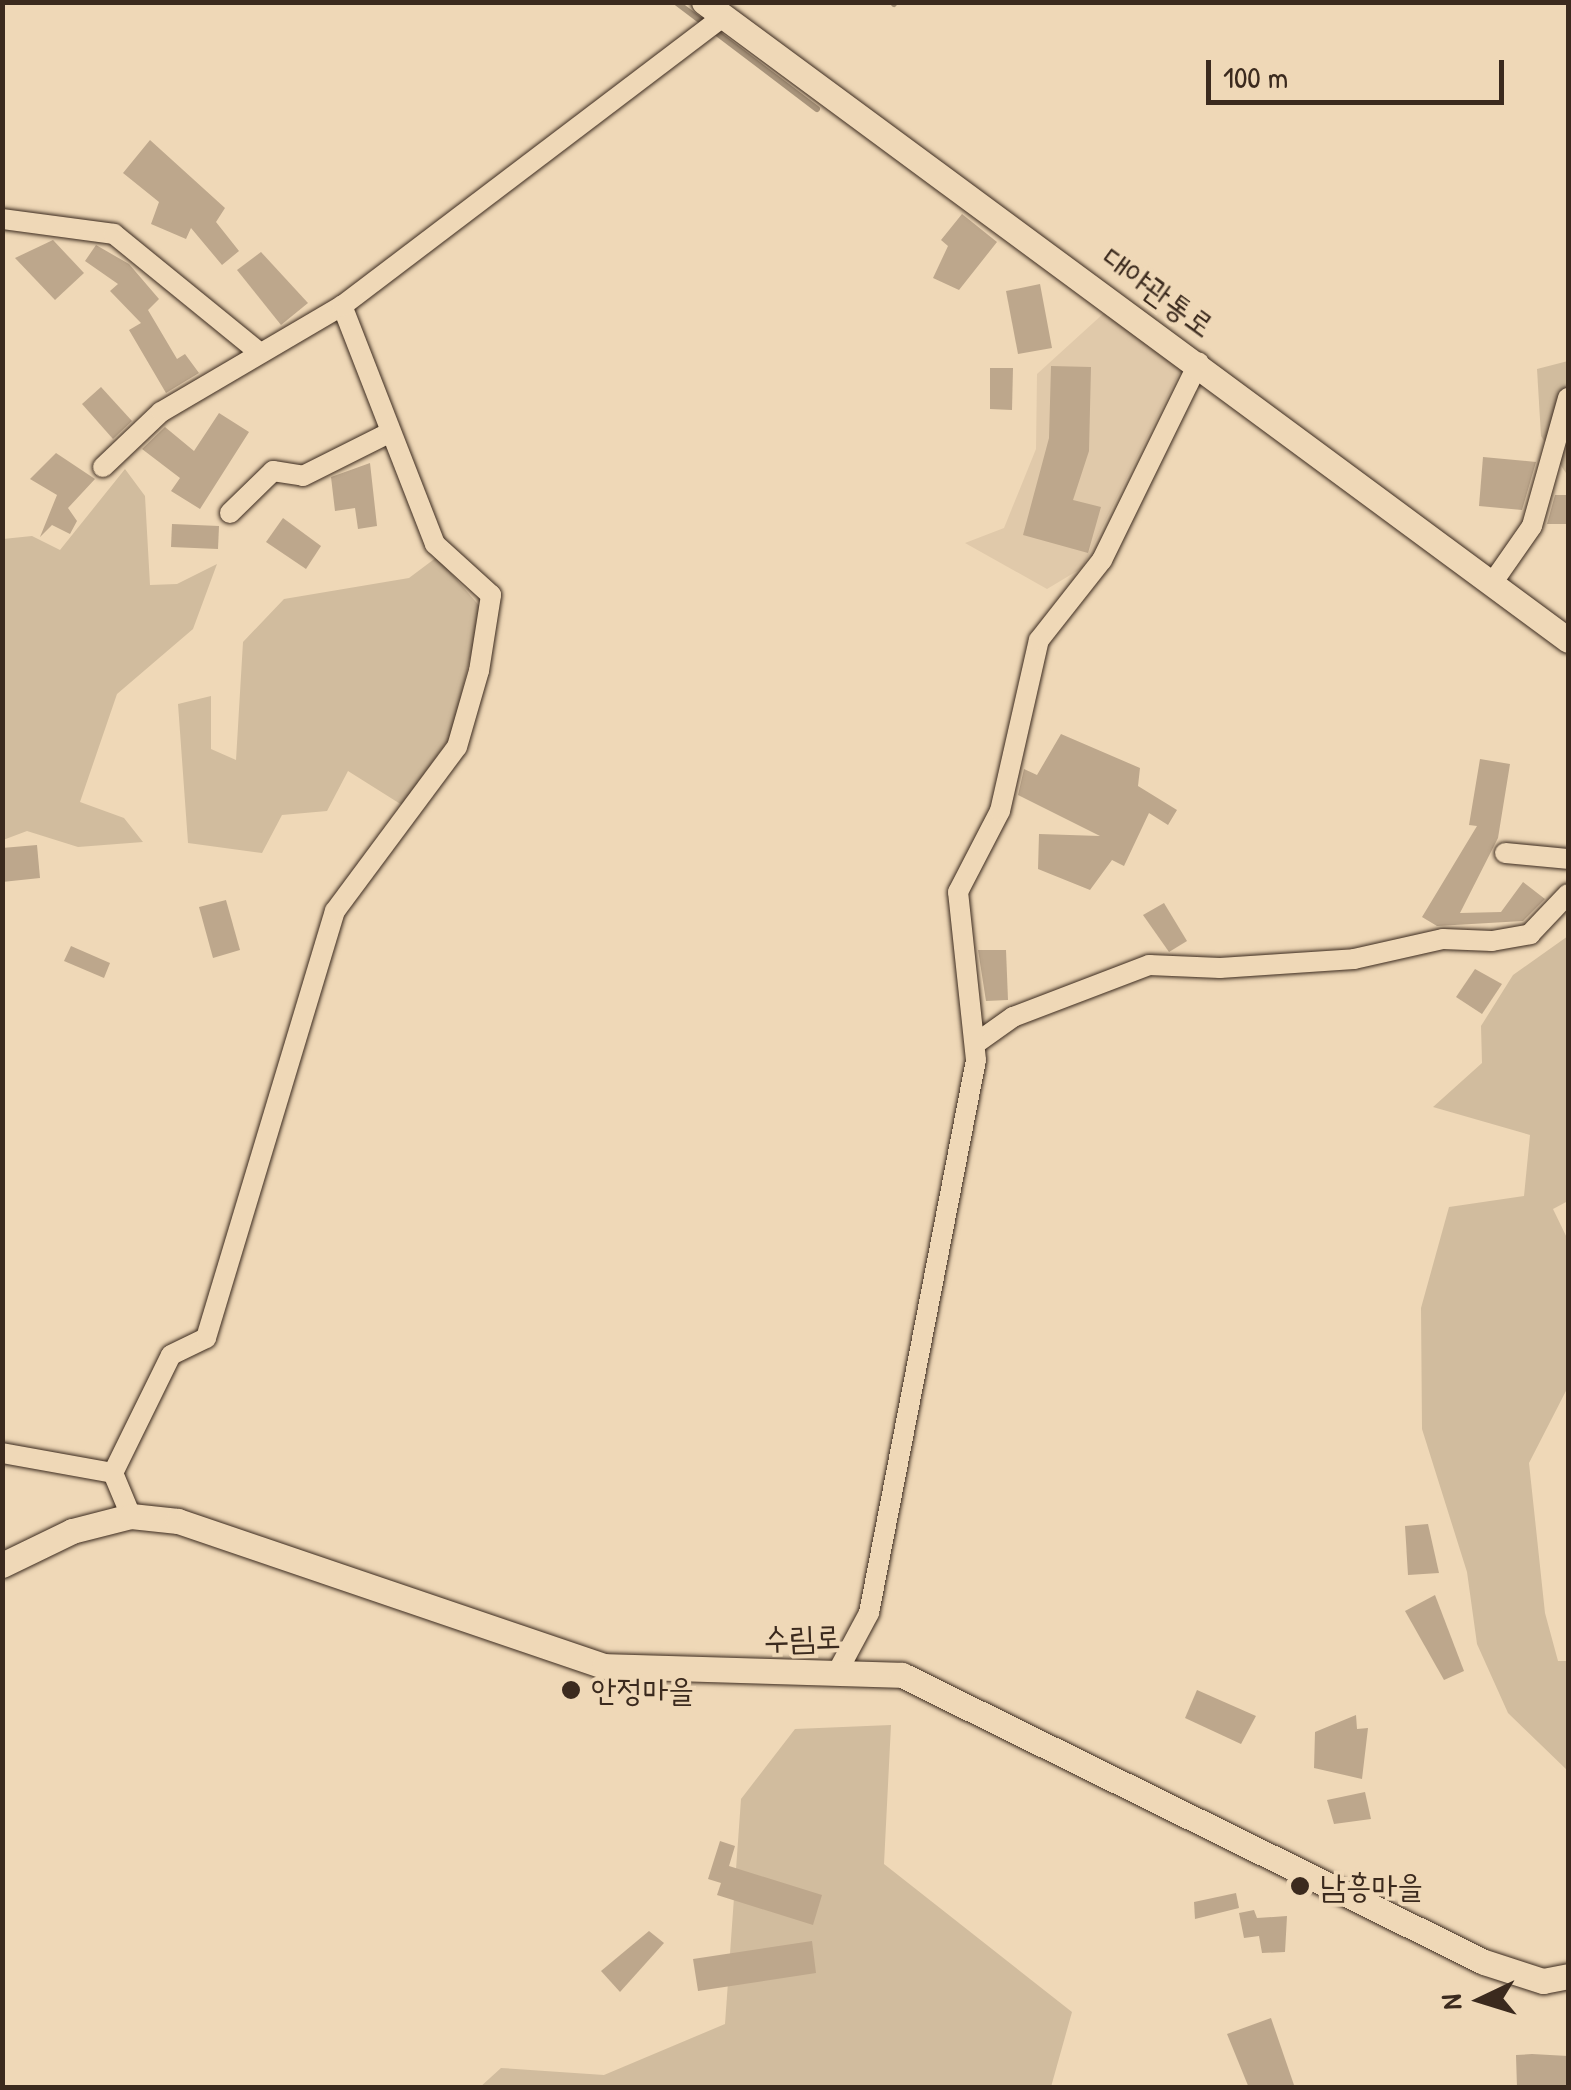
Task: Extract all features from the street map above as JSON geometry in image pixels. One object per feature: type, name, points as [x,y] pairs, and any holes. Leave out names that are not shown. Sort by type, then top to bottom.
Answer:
[{"type":"main road","name":"대야관통로","points":[[711,19],[1199,362],[1568,640]]},
{"type":"main road","name":"수림로","points":[[2,1565],[26,1546],[131,1516],[204,1528],[604,1666],[838,1669],[902,1675],[1484,1962],[1543,1981],[1568,1976]]},
{"type":"street","points":[[104,467],[161,412],[255,349],[342,306],[711,19]]},
{"type":"street","points":[[2,220],[114,234],[255,349]]},
{"type":"street","points":[[131,1516],[113,1473],[170,1356],[206,1338],[335,911],[457,747],[479,671],[491,596],[435,544],[342,306]]},
{"type":"street","points":[[838,1669],[869,1613],[974,1044],[958,892],[1000,811],[1039,640],[1102,560],[1199,362]]},
{"type":"street","points":[[1493,582],[1532,526],[1568,398]]},
{"type":"street","points":[[230,513],[273,472],[303,476],[389,432]]},
{"type":"street","points":[[1505,853],[1568,860]]},
{"type":"street","points":[[974,1044],[1013,1017],[1150,965],[1354,959],[1443,939],[1492,941],[1530,934],[1568,894]]},
{"type":"street","points":[[2,1453],[113,1473]]},
{"type":"shaded area","points":[[1104,313],[1182,367],[1082,568],[1047,589],[965,543],[1004,528],[1036,449],[1037,374]]},
{"type":"shaded area","points":[[1568,361],[1568,476],[1541,436],[1537,369]]},
{"type":"shaded area","points":[[125,469],[145,496],[150,585],[177,584],[217,564],[193,629],[117,694],[80,802],[124,818],[143,842],[78,847],[27,831],[3,840],[3,539],[32,536],[60,550]]},
{"type":"shaded area","points":[[437,557],[482,609],[451,736],[402,805],[348,771],[327,811],[282,815],[262,853],[188,843],[178,704],[211,696],[211,749],[236,760],[243,642],[284,599],[409,578]]},
{"type":"shaded area","points":[[1568,936],[1568,1201],[1553,1209],[1568,1240],[1568,1387],[1529,1463],[1545,1613],[1558,1661],[1568,1661],[1568,1771],[1508,1713],[1477,1644],[1467,1572],[1422,1429],[1421,1308],[1449,1207],[1524,1196],[1530,1135],[1433,1107],[1482,1063],[1481,1026],[1513,975]]},
{"type":"shaded area","points":[[891,1725],[884,1864],[1072,2012],[1051,2087],[479,2088],[501,2068],[604,2075],[725,2024],[741,1799],[795,1729]]},
{"type":"building","points":[[150,140],[225,208],[216,222],[239,251],[222,265],[191,228],[186,239],[151,224],[159,202],[123,173]]},
{"type":"building","points":[[962,214],[997,242],[959,290],[933,278],[948,246],[941,240]]},
{"type":"building","points":[[53,240],[84,273],[55,300],[15,258]]},
{"type":"building","points":[[96,245],[129,264],[159,299],[148,310],[177,359],[185,354],[199,373],[166,393],[129,330],[141,323],[110,291],[118,284],[85,261]]},
{"type":"building","points":[[261,252],[308,303],[281,325],[237,270]]},
{"type":"building","points":[[1040,284],[1052,348],[1018,354],[1006,291]]},
{"type":"building","points":[[1051,366],[1091,367],[1089,451],[1073,500],[1101,507],[1088,553],[1023,535],[1049,438]]},
{"type":"building","points":[[990,368],[1013,368],[1012,410],[990,409]]},
{"type":"building","points":[[101,387],[132,421],[113,439],[82,404]]},
{"type":"building","points":[[219,413],[249,432],[200,509],[171,491],[180,478],[142,449],[165,427],[194,451]]},
{"type":"building","points":[[56,453],[95,479],[68,508],[77,521],[70,534],[52,525],[40,537],[57,495],[30,479]]},
{"type":"building","points":[[1483,457],[1536,462],[1522,510],[1479,506]]},
{"type":"building","points":[[370,463],[377,526],[358,529],[355,508],[335,511],[331,477]]},
{"type":"building","points":[[1555,495],[1568,495],[1568,524],[1547,524]]},
{"type":"building","points":[[283,518],[321,546],[306,569],[266,542]]},
{"type":"building","points":[[172,524],[219,526],[218,549],[171,547]]},
{"type":"building","points":[[1061,734],[1140,768],[1138,786],[1177,810],[1168,825],[1149,813],[1124,866],[1112,860],[1090,890],[1038,869],[1039,834],[1100,836],[1018,795],[1024,769],[1037,775]]},
{"type":"building","points":[[1480,759],[1510,764],[1498,838],[1460,913],[1501,912],[1523,882],[1545,899],[1523,921],[1437,926],[1422,917],[1477,826],[1469,825]]},
{"type":"building","points":[[37,845],[40,878],[2,882],[2,848]]},
{"type":"building","points":[[226,900],[240,950],[213,958],[199,907]]},
{"type":"building","points":[[1164,903],[1187,941],[1169,952],[1143,915]]},
{"type":"building","points":[[71,946],[110,963],[104,978],[64,961]]},
{"type":"building","points":[[978,950],[1006,950],[1008,1000],[986,1001]]},
{"type":"building","points":[[1475,969],[1502,984],[1482,1014],[1456,997]]},
{"type":"building","points":[[1428,1524],[1439,1573],[1408,1575],[1405,1526]]},
{"type":"building","points":[[1435,1595],[1464,1671],[1444,1680],[1405,1611]]},
{"type":"building","points":[[1197,1690],[1256,1716],[1241,1744],[1185,1718]]},
{"type":"building","points":[[1356,1715],[1357,1729],[1368,1728],[1362,1779],[1314,1768],[1315,1732]]},
{"type":"building","points":[[1365,1792],[1371,1819],[1334,1824],[1327,1800]]},
{"type":"building","points":[[720,1841],[735,1846],[729,1866],[822,1895],[813,1925],[717,1895],[721,1883],[708,1879]]},
{"type":"building","points":[[1236,1893],[1239,1908],[1195,1919],[1194,1902]]},
{"type":"building","points":[[1254,1910],[1257,1918],[1287,1916],[1285,1952],[1262,1953],[1259,1936],[1244,1938],[1239,1913]]},
{"type":"building","points":[[649,1931],[664,1943],[620,1992],[601,1971]]},
{"type":"building","points":[[812,1941],[816,1973],[698,1991],[693,1959]]},
{"type":"building","points":[[1271,2018],[1295,2088],[1249,2088],[1227,2034]]},
{"type":"building","points":[[1516,2055],[1568,2056],[1568,2088],[1517,2088]]},
{"type":"waterway","points":[[676,2],[817,109]]},
{"type":"place","name":"안정마을","points":[[571,1690]]},
{"type":"place","name":"남흥마을","points":[[1300,1886]]}]
